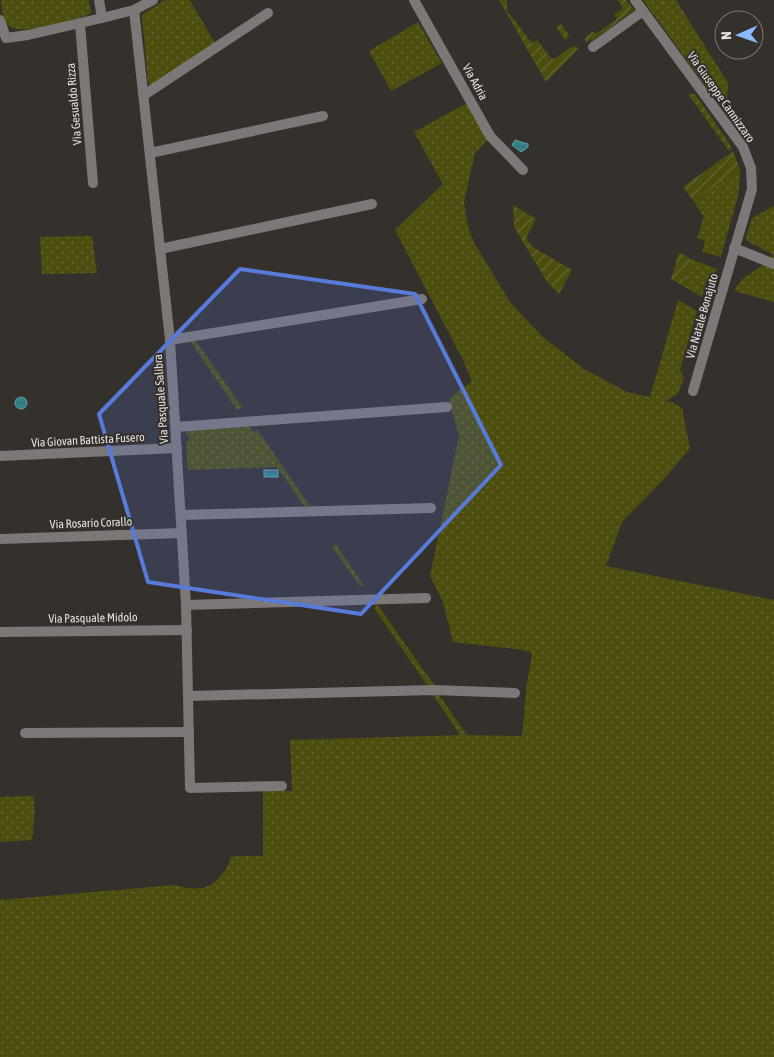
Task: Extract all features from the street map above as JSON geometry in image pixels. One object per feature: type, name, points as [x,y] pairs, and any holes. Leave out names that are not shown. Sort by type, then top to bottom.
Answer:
[{"type":"street","points":[[99,0],[102,18]]},
{"type":"street","points":[[0,20],[3,38],[28,35],[134,10],[153,0]]},
{"type":"street","name":"Via Adria","points":[[414,0],[490,136],[522,170]]},
{"type":"street","name":"Via Giuseppe Cannizzaro","points":[[635,0],[743,147],[751,168],[752,189],[734,248]]},
{"type":"street","name":"Via Pasquale Salibra","points":[[134,10],[170,340],[186,605],[190,788],[282,786]]},
{"type":"street","points":[[592,47],[643,11]]},
{"type":"street","points":[[144,95],[268,13]]},
{"type":"street","name":"Via Gesualdo Rizza","points":[[80,24],[93,183]]},
{"type":"street","points":[[150,153],[323,116]]},
{"type":"street","points":[[160,249],[372,204]]},
{"type":"street","points":[[734,248],[774,264]]},
{"type":"street","name":"Via Natale Bonajuto","points":[[693,391],[734,248]]},
{"type":"street","points":[[170,340],[422,299]]},
{"type":"street","points":[[176,427],[447,407]]},
{"type":"street","name":"Via Giovan Battista Fusero","points":[[0,456],[177,448]]},
{"type":"street","points":[[181,515],[431,508]]},
{"type":"street","name":"Via Rosario Corallo","points":[[0,539],[182,533]]},
{"type":"street","points":[[186,605],[426,598]]},
{"type":"street","name":"Via Pasquale Midolo","points":[[0,632],[186,630]]},
{"type":"street","points":[[188,696],[434,690],[515,693]]},
{"type":"street","points":[[25,733],[189,732]]},
{"type":"highlighted area","points":[[240,269],[415,294],[501,465],[361,614],[148,582],[99,414]]},
{"type":"shaded area","points":[[1,0],[89,0],[91,11],[90,14],[82,17],[56,24],[34,29],[15,29],[5,21]]},
{"type":"shaded area","points":[[165,0],[190,0],[216,45],[152,85],[148,84],[142,15]]},
{"type":"shaded area","points":[[499,0],[507,0],[507,11],[532,43],[537,40],[551,58],[554,59],[571,47],[576,46],[578,49],[546,82]]},
{"type":"shaded area","points":[[618,0],[626,0],[634,10],[586,43],[585,38],[592,32],[597,33],[617,19],[614,15],[622,9]]},
{"type":"shaded area","points":[[643,0],[676,0],[728,83],[727,101],[710,92]]},
{"type":"shaded area","points":[[418,22],[442,63],[391,91],[369,51]]},
{"type":"shaded area","points":[[561,24],[569,35],[566,41],[556,27]]},
{"type":"shaded area","points":[[688,94],[695,94],[732,149],[729,151]]},
{"type":"shaded area","points":[[465,104],[471,107],[487,141],[475,153],[464,202],[468,227],[474,243],[510,302],[543,337],[584,369],[627,392],[650,397],[678,300],[697,311],[680,369],[684,378],[678,394],[667,400],[682,408],[690,448],[665,478],[622,522],[606,566],[774,600],[774,1057],[0,1057],[0,900],[175,885],[196,889],[208,886],[224,872],[230,858],[234,856],[263,856],[263,791],[292,791],[290,740],[460,735],[433,695],[439,695],[467,735],[522,736],[526,689],[532,653],[523,650],[453,642],[443,602],[430,576],[459,436],[449,400],[460,389],[472,382],[464,362],[395,230],[443,184],[414,132]]},
{"type":"shaded area","points":[[733,151],[740,169],[694,202],[683,187]]},
{"type":"shaded area","points":[[740,169],[739,192],[721,257],[702,252],[705,241],[697,238],[704,217],[694,202]]},
{"type":"shaded area","points":[[513,205],[536,219],[526,238],[533,247],[572,270],[559,294],[547,282],[514,227]]},
{"type":"shaded area","points":[[774,206],[774,261],[768,259],[772,254],[747,241],[746,237],[752,218]]},
{"type":"shaded area","points":[[92,236],[97,273],[42,274],[40,237]]},
{"type":"shaded area","points":[[679,252],[691,259],[683,286],[671,279]]},
{"type":"shaded area","points":[[691,259],[717,269],[714,279],[706,282],[702,297],[683,286]]},
{"type":"shaded area","points":[[764,264],[774,269],[774,302],[734,291],[741,280]]},
{"type":"shaded area","points":[[196,341],[242,407],[237,410],[191,342]]},
{"type":"shaded area","points":[[250,427],[254,433],[257,429],[310,506],[304,506],[277,467],[188,470],[186,442],[189,440],[189,436],[186,435],[186,430]]},
{"type":"shaded area","points":[[336,544],[364,586],[360,586],[332,547]]},
{"type":"shaded area","points":[[377,604],[434,685],[427,685],[374,608]]},
{"type":"shaded area","points":[[33,796],[35,808],[32,840],[0,842],[0,797]]},
{"type":"water","points":[[515,140],[528,144],[528,147],[521,152],[512,145]]},
{"type":"water","points":[[21,397],[27,403],[21,409],[15,403]]},
{"type":"water","points":[[264,470],[278,470],[278,477],[264,477]]}]
